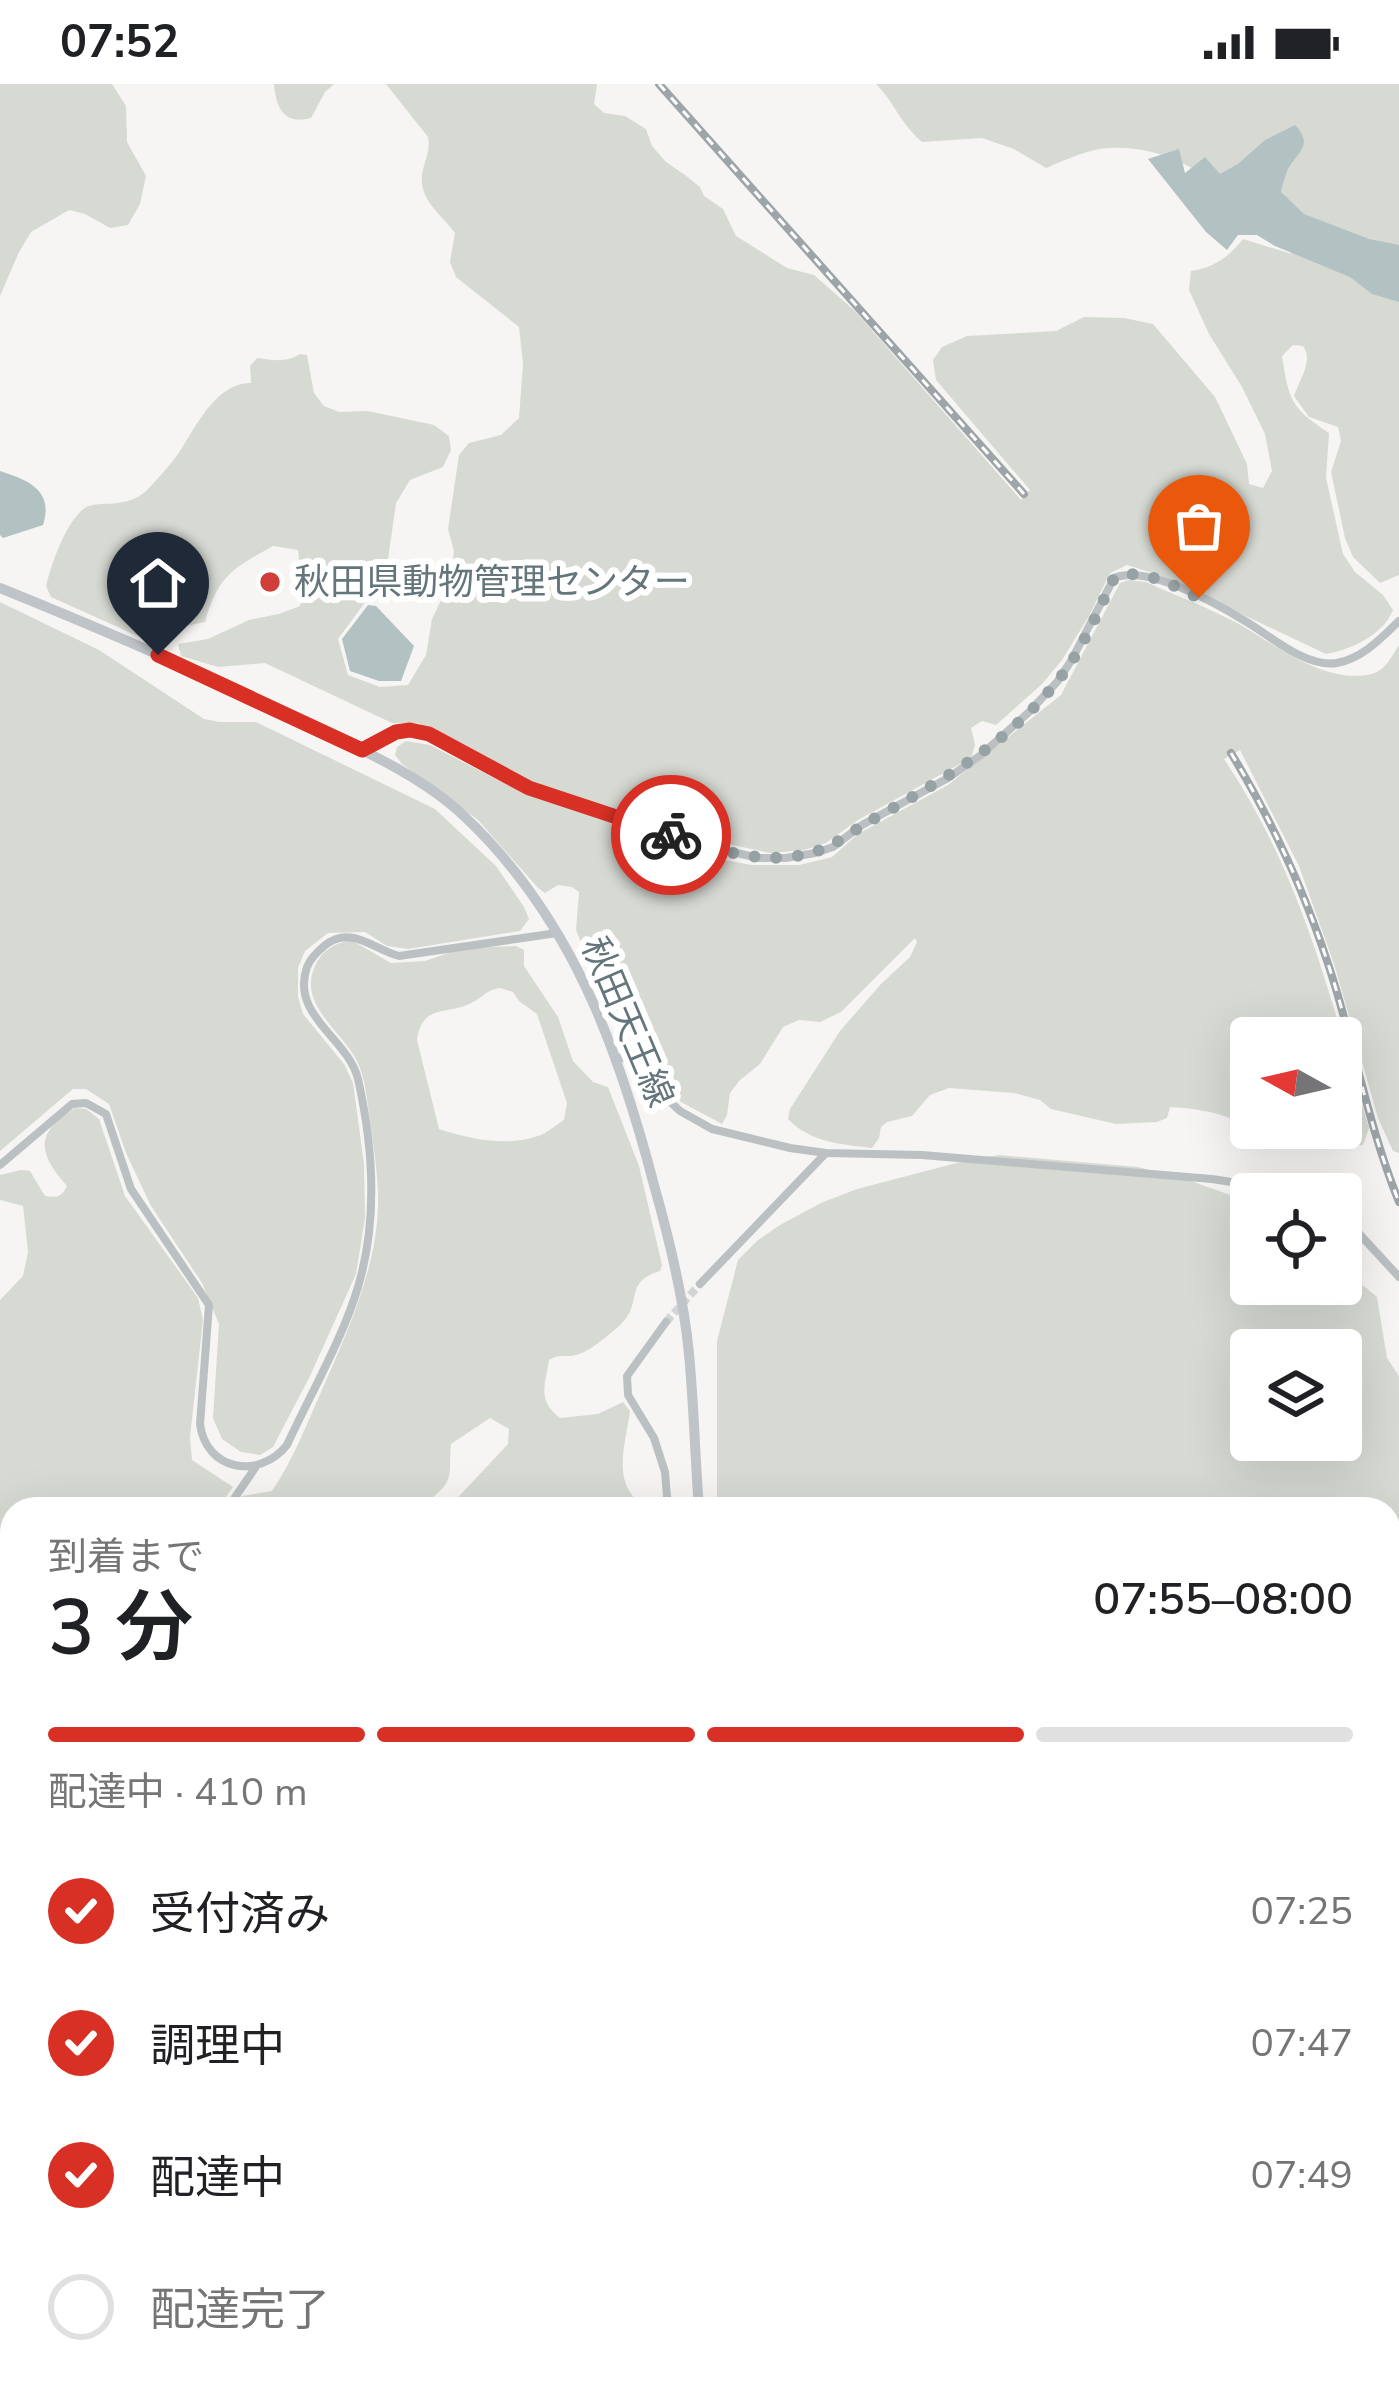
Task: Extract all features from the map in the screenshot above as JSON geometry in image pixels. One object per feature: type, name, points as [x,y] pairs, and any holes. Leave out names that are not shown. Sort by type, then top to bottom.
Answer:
[{"type":"main road","name":"秋田天王線","points":[[0,588],[221,683],[399,770],[463,814],[518,874],[589,990],[617,1057],[666,1226],[689,1350],[698,1497]]},
{"type":"street","points":[[362,750],[396,732],[429,734],[529,788],[710,848],[786,858],[833,847],[981,755],[1058,682],[1114,578],[1126,573],[1171,584],[1244,620],[1279,644],[1332,664],[1372,647],[1399,621]]},
{"type":"street","points":[[0,1165],[72,1104],[86,1102],[106,1114],[131,1189],[209,1305],[200,1424],[204,1442],[222,1460],[256,1466],[269,1461],[287,1445],[350,1308],[365,1260],[372,1209],[356,1071],[306,998],[308,964],[331,940],[348,935],[399,956],[557,933]]},
{"type":"street","points":[[617,1057],[635,1060],[680,1111],[712,1129],[790,1148],[1230,1181]]},
{"type":"street","points":[[700,1284],[826,1153]]},
{"type":"street","points":[[1362,1237],[1399,1277]]},
{"type":"street","points":[[666,1322],[627,1376],[628,1395],[654,1438],[667,1497]]},
{"type":"street","points":[[234,1497],[256,1466]]},
{"type":"shaded area","points":[[0,84],[112,84],[126,106],[127,142],[146,176],[140,204],[128,225],[110,228],[69,210],[31,232],[0,296]]},
{"type":"shaded area","points":[[274,84],[334,84],[311,118],[302,120],[283,113]]},
{"type":"shaded area","points":[[386,84],[597,84],[594,104],[604,113],[625,116],[646,129],[652,146],[666,162],[723,209],[736,236],[787,268],[814,275],[855,311],[1021,500],[1030,490],[936,380],[933,360],[942,347],[967,336],[1056,331],[1084,317],[1153,324],[1215,397],[1247,464],[1249,484],[1263,488],[1272,471],[1265,434],[1189,290],[1191,271],[1220,261],[1243,239],[1292,254],[1211,180],[1163,155],[1101,149],[1046,168],[1014,149],[982,138],[922,142],[876,84],[1399,84],[1399,575],[1380,583],[1353,557],[1331,472],[1341,441],[1338,427],[1309,417],[1294,396],[1306,364],[1303,346],[1293,345],[1282,356],[1294,402],[1307,417],[1329,433],[1326,478],[1343,554],[1355,572],[1383,595],[1393,610],[1389,619],[1366,640],[1326,654],[1159,575],[1127,565],[1110,573],[1089,616],[1042,684],[996,725],[982,721],[971,728],[975,745],[971,758],[858,820],[826,843],[770,853],[683,834],[525,780],[418,723],[392,723],[265,663],[218,667],[181,656],[178,644],[208,639],[249,620],[300,606],[298,550],[273,546],[247,561],[221,584],[205,622],[171,629],[153,643],[51,597],[46,586],[55,556],[82,510],[141,495],[218,397],[251,383],[250,366],[257,358],[307,355],[314,393],[324,406],[434,425],[449,436],[451,450],[443,467],[410,480],[396,503],[386,574],[338,639],[348,675],[380,687],[408,685],[426,655],[432,619],[451,580],[454,551],[448,529],[459,455],[469,443],[501,435],[519,418],[523,364],[519,327],[456,277],[450,262],[455,233],[428,200],[422,184],[428,137]]},
{"type":"shaded area","points":[[1295,125],[1304,144],[1287,171],[1281,192],[1304,214],[1369,239],[1399,245],[1399,302],[1372,294],[1350,277],[1257,235],[1238,235],[1227,250],[1206,232],[1148,159],[1179,149],[1185,173],[1205,157],[1220,174],[1265,140]]},
{"type":"shaded area","points":[[0,471],[29,483],[42,495],[43,525],[3,538],[0,535]]},
{"type":"shaded area","points":[[1129,580],[1146,582],[1228,618],[1300,660],[1333,673],[1350,676],[1378,671],[1399,645],[1399,1153],[1393,1151],[1378,1118],[1362,1062],[1362,1017],[1349,1017],[1299,866],[1240,750],[1224,759],[1294,892],[1337,1017],[1230,1017],[1230,1119],[1170,1107],[1167,1118],[1157,1122],[1116,1124],[1051,1109],[1040,1100],[1014,1093],[949,1088],[930,1095],[912,1116],[887,1122],[872,1148],[806,1133],[788,1119],[790,1109],[840,1031],[910,957],[915,938],[841,1012],[820,1022],[799,1020],[783,1027],[760,1064],[730,1093],[722,1124],[681,1102],[665,1085],[599,987],[576,930],[579,892],[558,885],[545,893],[538,888],[478,820],[395,755],[406,741],[430,745],[523,793],[724,860],[799,865],[832,857],[858,834],[948,785],[1061,695],[1120,583]]},
{"type":"shaded area","points":[[0,602],[99,650],[204,719],[256,722],[435,809],[496,866],[529,919],[520,931],[408,949],[387,946],[365,932],[328,933],[305,951],[298,968],[303,1014],[344,1064],[353,1083],[364,1164],[365,1218],[356,1274],[273,1447],[260,1455],[241,1452],[222,1439],[213,1418],[219,1324],[202,1283],[151,1206],[109,1104],[86,1089],[73,1089],[0,1151]]},
{"type":"shaded area","points":[[368,605],[376,606],[414,646],[401,681],[379,681],[350,671],[342,639]]},
{"type":"shaded area","points":[[351,940],[391,963],[425,961],[463,948],[516,946],[524,950],[524,966],[558,1017],[573,1061],[593,1082],[608,1087],[639,1166],[662,1265],[641,1282],[626,1319],[617,1328],[581,1353],[549,1360],[544,1392],[560,1418],[598,1414],[623,1402],[630,1411],[624,1479],[635,1497],[458,1497],[508,1444],[509,1429],[490,1418],[451,1444],[447,1483],[433,1497],[241,1497],[272,1491],[286,1467],[349,1325],[366,1279],[376,1231],[375,1156],[364,1084],[357,1061],[312,993],[315,966],[330,948]],"holes":[[[492,990],[513,992],[537,1014],[567,1103],[564,1120],[541,1135],[513,1141],[476,1139],[439,1129],[417,1040],[420,1028],[431,1015],[464,1006]]]},
{"type":"shaded area","points":[[1362,1104],[1369,1128],[1362,1145]]},
{"type":"shaded area","points":[[75,1108],[86,1109],[99,1119],[125,1196],[198,1298],[203,1320],[190,1437],[192,1460],[233,1487],[226,1497],[0,1497],[0,1300],[23,1276],[28,1252],[23,1206],[0,1200],[0,1175],[30,1171],[45,1196],[61,1195],[67,1186],[50,1163],[45,1144],[62,1117]]},
{"type":"shaded area","points":[[999,1155],[1138,1167],[1230,1195],[1230,1305],[1362,1305],[1362,1284],[1377,1297],[1387,1358],[1399,1376],[1399,1497],[717,1497],[717,1341],[738,1260],[758,1240],[821,1203],[857,1189]]},
{"type":"tunnel","points":[[666,1322],[700,1284]]},
{"type":"railway","points":[[659,84],[1024,494]]},
{"type":"railway","points":[[1231,753],[1277,838],[1315,928],[1399,1202]]},
{"type":"way so far","points":[[671,835],[759,857],[786,858],[833,847],[862,825],[948,778],[1028,713],[1058,682],[1114,578],[1138,574],[1199,598]]},
{"type":"place","name":"秋田県動物管理センター","points":[[270,582]]},
{"type":"route","points":[[158,655],[362,750],[396,732],[429,734],[529,788],[671,835]]}]
